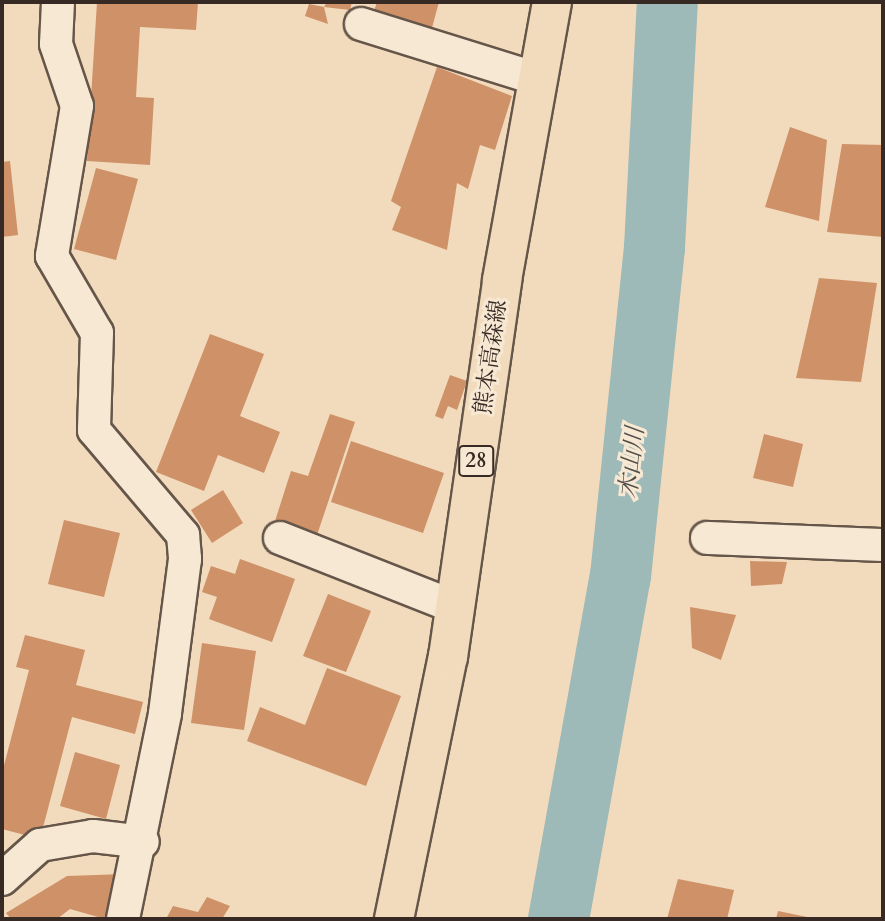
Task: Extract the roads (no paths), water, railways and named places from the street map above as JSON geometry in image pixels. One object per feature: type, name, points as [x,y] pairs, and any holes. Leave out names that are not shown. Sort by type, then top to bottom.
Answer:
[{"type":"main road","name":"熊本高森線","points":[[394,919],[455,607],[552,2]]},
{"type":"street","points":[[58,2],[56,44],[78,106],[52,256],[97,333],[94,430],[183,535],[183,598],[143,842],[123,919]]},
{"type":"street","points":[[361,24],[538,79]]},
{"type":"street","points":[[280,538],[455,607]]},
{"type":"street","points":[[707,538],[883,545]]},
{"type":"street","points":[[2,879],[40,845],[93,836],[143,842]]},
{"type":"waterway","name":"木山川","points":[[558,919],[620,576],[654,247],[667,2]]}]
